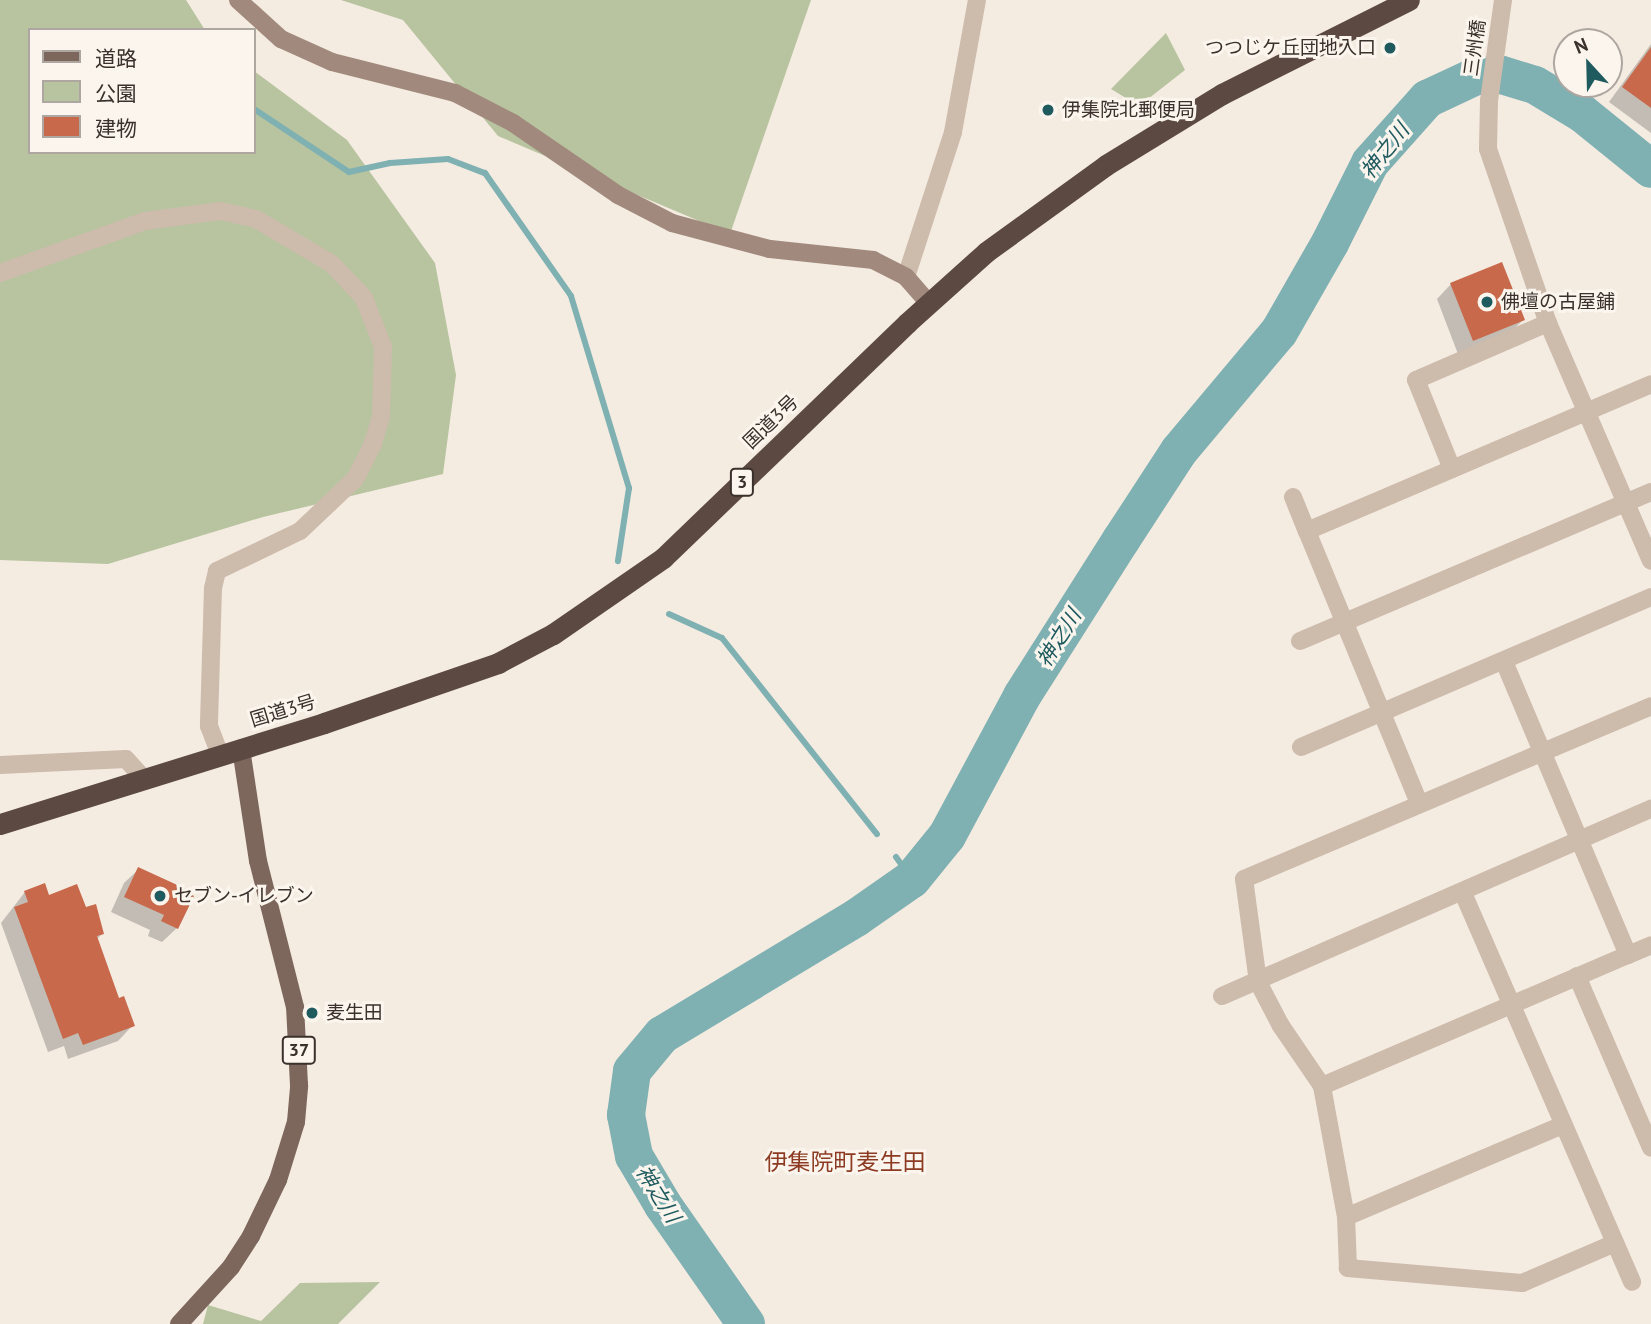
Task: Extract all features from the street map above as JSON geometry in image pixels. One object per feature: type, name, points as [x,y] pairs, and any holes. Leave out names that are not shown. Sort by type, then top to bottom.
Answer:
[{"type":"highway","name":"国道3号","points":[[0,824],[242,748],[498,663],[562,629],[663,558],[929,303],[986,252],[1106,165],[1222,94],[1409,0]]},
{"type":"main road","name":"37","points":[[179,1324],[231,1267],[251,1236],[278,1180],[296,1122],[299,1085],[295,1007],[258,861],[242,748]]},
{"type":"street","points":[[238,0],[281,39],[332,62],[426,83],[478,105],[540,140],[618,195],[673,223],[770,249],[873,260],[906,277],[929,303]]},
{"type":"street","points":[[906,277],[953,132],[977,0]]},
{"type":"street","name":"三州橋","points":[[1503,0],[1489,102],[1488,149],[1491,162],[1548,323],[1651,561]]},
{"type":"street","points":[[0,273],[145,221],[221,211],[256,219],[332,264],[364,298],[383,347],[382,403],[373,444],[355,479],[300,531],[217,571],[213,588],[209,726],[220,755]]},
{"type":"street","points":[[1452,469],[1416,380],[1548,323]]},
{"type":"street","points":[[1307,531],[1651,384]]},
{"type":"street","points":[[1300,641],[1651,492]]},
{"type":"street","points":[[1293,497],[1419,803]]},
{"type":"street","points":[[1301,747],[1383,715],[1651,597]]},
{"type":"street","points":[[1504,662],[1628,955]]},
{"type":"street","points":[[1615,1243],[1522,1283],[1348,1268],[1346,1217],[1322,1086],[1281,1026],[1258,982],[1244,879],[1651,706]]},
{"type":"street","points":[[0,765],[126,759],[143,778]]},
{"type":"street","points":[[1222,996],[1651,809]]},
{"type":"street","points":[[1463,893],[1514,1005],[1632,1282]]},
{"type":"street","points":[[1322,1086],[1651,945]]},
{"type":"street","points":[[1577,976],[1651,1148]]},
{"type":"street","points":[[1346,1217],[1563,1125]]},
{"type":"green space","points":[[0,0],[186,0],[204,28],[28,28],[28,154],[256,154],[256,72],[347,140],[435,263],[456,375],[443,474],[263,517],[108,564],[0,560]]},
{"type":"green space","points":[[341,0],[811,0],[730,234],[498,136],[403,20]]},
{"type":"green space","points":[[1166,33],[1185,70],[1139,106],[1111,89]]},
{"type":"green space","points":[[380,1282],[338,1324],[203,1324],[208,1305],[261,1321],[300,1283]]},
{"type":"building","points":[[1651,47],[1651,108],[1623,86]]},
{"type":"building","name":"佛壇の古屋鋪","points":[[1502,262],[1525,320],[1473,341],[1450,283]]},
{"type":"building","points":[[138,867],[186,889],[185,892],[194,896],[178,929],[161,921],[164,915],[124,897]]},
{"type":"building","points":[[45,883],[49,895],[77,884],[86,907],[96,904],[104,934],[97,936],[119,998],[124,996],[135,1026],[83,1045],[78,1033],[63,1039],[14,907],[28,902],[24,891]]},
{"type":"waterway","name":"神之川","points":[[746,1324],[663,1205],[634,1156],[626,1115],[632,1071],[662,1035],[856,918],[912,879],[947,836],[1022,696],[1179,451],[1279,332],[1330,243],[1370,163],[1427,99],[1476,76],[1502,75],[1535,85],[1583,114],[1651,169]]},
{"type":"waterway","points":[[256,110],[349,172],[390,163],[448,159],[485,173],[571,296],[629,488],[618,561]]},
{"type":"waterway","points":[[669,614],[722,638],[877,834]]},
{"type":"waterway","points":[[896,857],[912,879]]},
{"type":"place","name":"つつじケ丘団地入口","points":[[1390,48]]},
{"type":"place","name":"伊集院北郵便局","points":[[1048,110]]},
{"type":"place","name":"佛壇の古屋鋪","points":[[1487,302]]},
{"type":"place","name":"セブン-イレブン","points":[[160,896]]},
{"type":"place","name":"麦生田","points":[[312,1013]]},
{"type":"district","name":"伊集院町麦生田","points":[[845,1162]]}]
